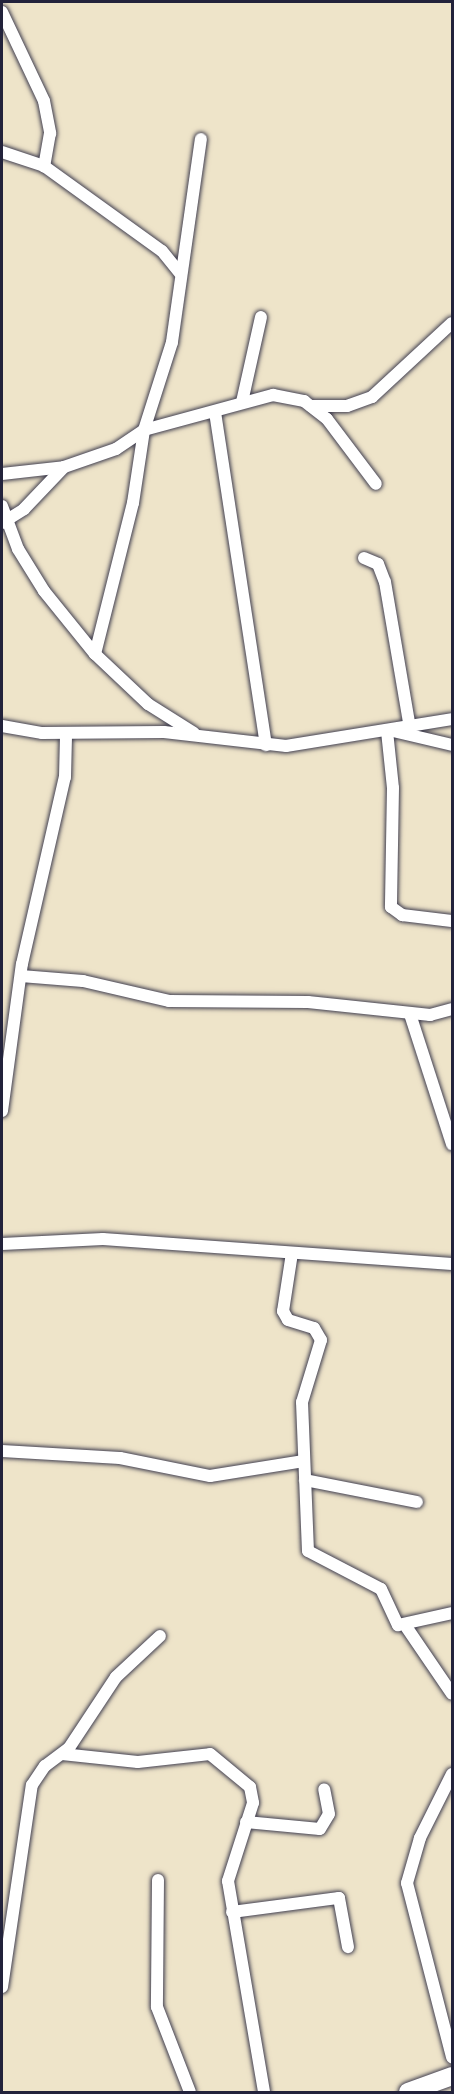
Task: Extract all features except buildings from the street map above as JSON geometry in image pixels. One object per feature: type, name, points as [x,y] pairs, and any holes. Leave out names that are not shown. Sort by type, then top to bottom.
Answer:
[{"type":"street","points":[[2,12],[44,101],[50,134],[44,166]]},
{"type":"street","points":[[95,654],[133,503],[144,430],[172,342],[180,273],[201,139]]},
{"type":"street","points":[[2,152],[44,166],[162,251],[180,273]]},
{"type":"street","points":[[242,402],[261,317]]},
{"type":"street","points":[[2,474],[64,467],[116,449],[144,430],[273,395],[311,406],[347,406],[372,397],[453,322]]},
{"type":"street","points":[[311,406],[376,484]]},
{"type":"street","points":[[215,412],[266,745]]},
{"type":"street","points":[[4,521],[64,467]]},
{"type":"street","points":[[2,506],[4,521],[44,591],[95,654],[148,704],[198,735]]},
{"type":"street","points":[[364,558],[378,564],[385,582],[410,728]]},
{"type":"street","points":[[2,726],[66,735],[198,735],[266,745],[313,745],[453,719]]},
{"type":"street","points":[[390,731],[453,745]]},
{"type":"street","points":[[390,731],[393,788],[391,908],[402,915],[453,921]]},
{"type":"street","points":[[2,1111],[21,976],[65,777],[66,735]]},
{"type":"street","points":[[21,976],[83,981],[169,1000],[308,1002],[410,1014],[453,1009]]},
{"type":"street","points":[[410,1014],[452,1143]]},
{"type":"street","points":[[2,1244],[103,1239],[453,1263]]},
{"type":"street","points":[[292,1253],[283,1311],[288,1320],[314,1328],[321,1340],[302,1402],[308,1551],[381,1589],[394,1622],[405,1625],[453,1613]]},
{"type":"street","points":[[2,1452],[120,1458],[210,1476],[304,1461]]},
{"type":"street","points":[[305,1480],[417,1502]]},
{"type":"street","points":[[405,1625],[453,1694]]},
{"type":"street","points":[[2,1988],[30,1790],[45,1766],[62,1754],[100,1696],[160,1636]]},
{"type":"street","points":[[62,1754],[138,1762],[219,1756],[253,1792],[246,1822],[229,1872],[232,1912],[264,2092]]},
{"type":"street","points":[[453,1774],[420,1838],[407,1883],[453,2057]]},
{"type":"street","points":[[246,1822],[320,1829],[329,1814],[324,1789]]},
{"type":"street","points":[[158,1881],[157,2007],[190,2092]]},
{"type":"street","points":[[232,1912],[339,1898],[348,1947]]},
{"type":"street","points":[[408,2092],[452,2076]]}]
